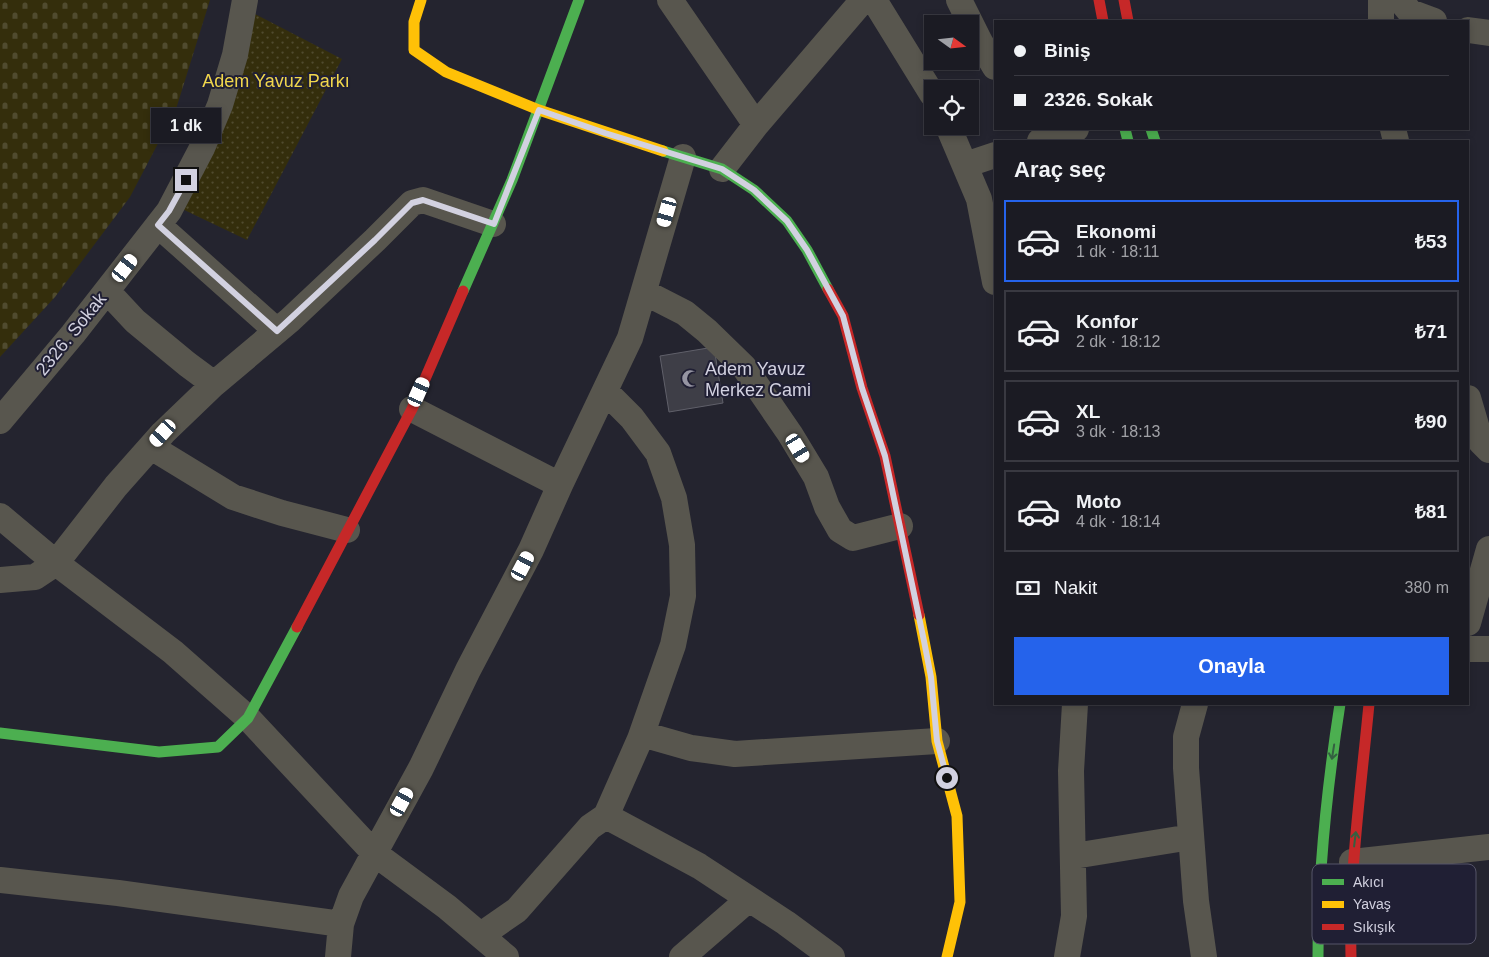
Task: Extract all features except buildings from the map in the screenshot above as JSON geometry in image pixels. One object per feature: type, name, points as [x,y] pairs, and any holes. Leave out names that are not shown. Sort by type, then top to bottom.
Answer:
[{"type":"street","name":"2326. Sokak","points":[[0,421],[169,211],[202,148],[220,105],[235,55],[245,0]]},
{"type":"street","points":[[421,0],[414,22],[414,50],[446,72],[539,110],[722,169],[754,190],[787,221],[807,250],[843,316],[862,388],[885,456],[931,677],[937,741],[958,816],[960,902],[947,957]]},
{"type":"street","points":[[0,733],[159,752],[218,747],[248,718],[412,409],[494,224],[539,110],[579,0]]},
{"type":"street","points":[[670,0],[756,125]]},
{"type":"street","points":[[722,169],[756,125],[864,0]]},
{"type":"street","points":[[874,0],[924,81]]},
{"type":"street","points":[[959,0],[994,65]]},
{"type":"street","points":[[1099,0],[1103,20]]},
{"type":"street","points":[[1124,0],[1128,20]]},
{"type":"street","points":[[1381,0],[1381,20]]},
{"type":"street","points":[[1400,0],[1410,12],[1431,20]]},
{"type":"street","points":[[1469,30],[1489,33]]},
{"type":"street","points":[[1044,140],[1073,130]]},
{"type":"street","points":[[952,135],[979,199],[994,277]]},
{"type":"street","points":[[965,165],[994,155]]},
{"type":"street","points":[[338,957],[341,924],[351,896],[421,768],[468,670],[531,550],[630,338],[683,158]]},
{"type":"street","points":[[0,580],[35,577],[56,563],[116,486],[151,447],[214,384],[277,331],[412,203],[423,200],[494,224]]},
{"type":"street","points":[[158,225],[277,331]]},
{"type":"street","points":[[106,291],[135,321],[214,384]]},
{"type":"street","points":[[644,292],[685,313],[707,330],[744,367],[790,434],[816,477],[840,530],[853,538],[900,526]]},
{"type":"street","points":[[480,935],[517,910],[590,827],[606,816],[642,734],[673,645],[683,596],[682,545],[674,498],[658,453],[632,418],[605,391]]},
{"type":"street","points":[[1469,401],[1481,442],[1489,450]]},
{"type":"street","points":[[412,409],[560,485]]},
{"type":"street","points":[[151,447],[233,497],[282,513],[347,530]]},
{"type":"street","points":[[0,516],[56,563],[173,652],[248,718],[374,853],[447,907],[506,957]]},
{"type":"street","points":[[1469,619],[1489,548]]},
{"type":"street","points":[[1469,649],[1489,649]]},
{"type":"street","points":[[1067,957],[1074,916],[1071,772],[1075,705]]},
{"type":"street","points":[[1195,705],[1186,737],[1186,768],[1196,901],[1204,957]]},
{"type":"street","points":[[1322,864],[1331,764],[1340,705]]},
{"type":"street","points":[[1369,705],[1352,862],[1489,847]]},
{"type":"street","points":[[642,734],[691,748],[734,754],[937,741]]},
{"type":"street","points":[[606,816],[698,866],[786,923],[832,957]]},
{"type":"street","points":[[1074,856],[1191,837]]},
{"type":"street","points":[[0,880],[341,924]]},
{"type":"street","points":[[682,957],[749,899]]},
{"type":"street","points":[[1318,944],[1318,957]]},
{"type":"street","points":[[1350,944],[1350,957]]},
{"type":"green space","points":[[0,0],[210,0],[176,109],[130,197],[55,297],[0,357]]},
{"type":"green space","name":"Adem Yavuz Parkı","points":[[251,12],[342,59],[247,240],[178,207]]},
{"type":"traffic: fast","points":[[463,291],[512,180],[579,0]]},
{"type":"traffic: fast","points":[[1125,130],[1128,140]]},
{"type":"traffic: fast","points":[[1151,130],[1155,140]]},
{"type":"traffic: fast","points":[[663,151],[722,169],[754,190],[787,221],[807,250],[828,289]]},
{"type":"traffic: fast","points":[[0,733],[159,752],[218,747],[248,718],[297,627]]},
{"type":"traffic: fast","points":[[1322,864],[1331,767],[1340,705]]},
{"type":"traffic: fast","points":[[1318,944],[1318,957]]},
{"type":"traffic: slow","points":[[421,0],[414,22],[414,50],[446,72],[539,110],[663,151]]},
{"type":"traffic: slow","points":[[919,615],[931,677],[937,741],[957,816],[960,902],[947,957]]},
{"type":"traffic: jam","points":[[1099,0],[1103,20]]},
{"type":"traffic: jam","points":[[1124,0],[1128,20]]},
{"type":"traffic: jam","points":[[828,289],[843,316],[862,388],[885,456],[919,615]]},
{"type":"traffic: jam","points":[[297,627],[412,409],[463,291]]},
{"type":"traffic: jam","points":[[1354,864],[1369,705]]},
{"type":"traffic: jam","points":[[1351,944],[1351,957]]},
{"type":"place","name":"Adem Yavuz Merkez Cami","points":[[691,379]]},
{"type":"route","points":[[186,180],[169,211],[158,225],[277,331],[412,203],[423,200],[494,224],[539,110],[605,133],[722,169],[754,190],[787,221],[807,250],[843,316],[862,388],[885,456],[931,677],[937,741],[947,778]]}]
